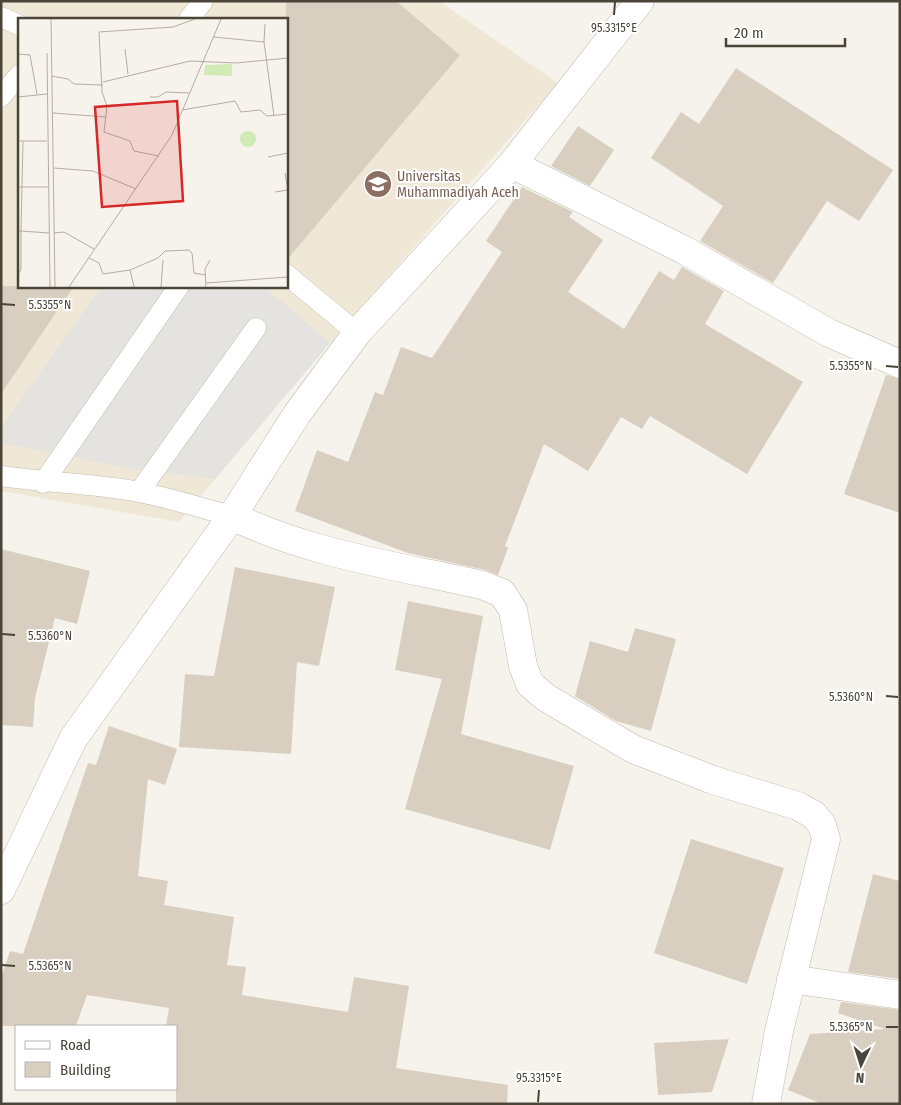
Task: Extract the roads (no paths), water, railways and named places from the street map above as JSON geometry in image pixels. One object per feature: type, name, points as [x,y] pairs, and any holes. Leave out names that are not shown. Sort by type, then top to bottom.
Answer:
[{"type":"street","points":[[1,890],[73,739],[232,516],[297,414],[357,333],[512,164],[640,1]]},
{"type":"street","points":[[512,164],[684,250],[829,333],[900,364]]},
{"type":"street","points":[[232,516],[263,531],[306,546],[482,585],[502,593],[513,610],[523,666],[530,684],[545,698],[634,749],[713,780],[798,806],[814,815],[822,824],[826,839],[779,1031],[766,1104]]},
{"type":"street","points":[[791,979],[900,995]]},
{"type":"lane","points":[[190,18],[203,1]]},
{"type":"lane","points":[[1,17],[18,25]]},
{"type":"lane","points":[[1,96],[18,76]]},
{"type":"lane","points":[[288,276],[357,333]]},
{"type":"lane","points":[[43,483],[178,288]]},
{"type":"lane","points":[[139,492],[256,328]]},
{"type":"lane","points":[[1,476],[43,483],[77,483],[139,492],[232,516]]},
{"type":"place","name":"Universitas Muhammadiyah Aceh","points":[[378,184]]}]
